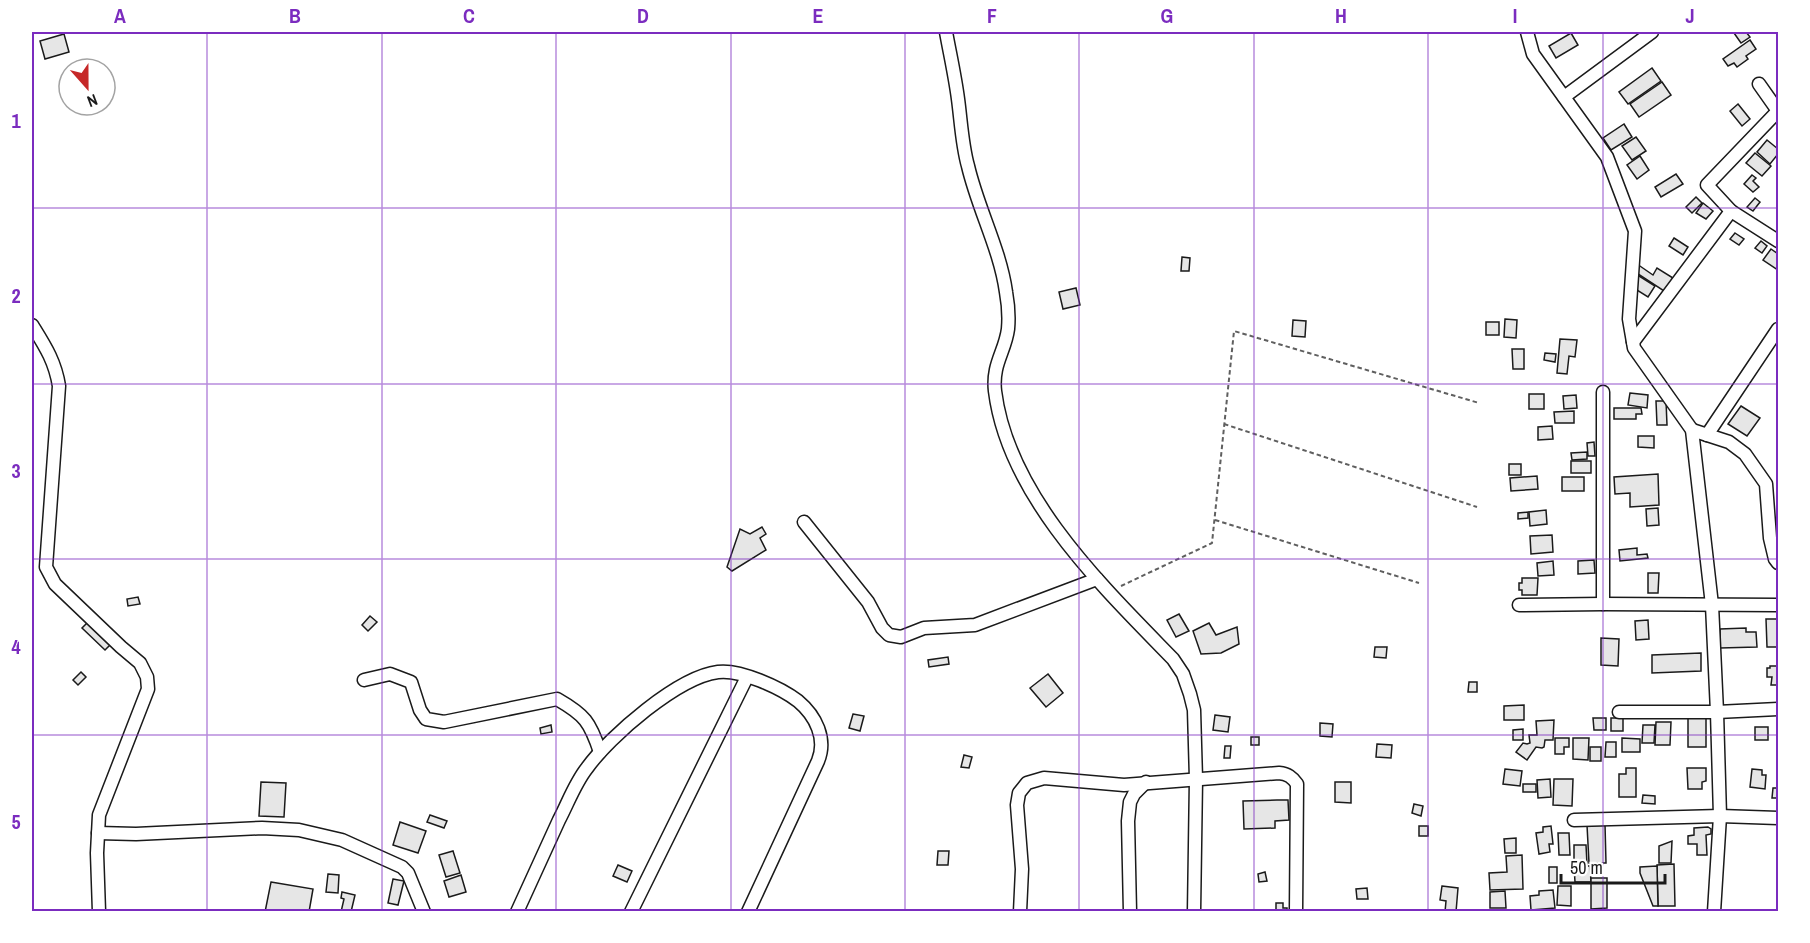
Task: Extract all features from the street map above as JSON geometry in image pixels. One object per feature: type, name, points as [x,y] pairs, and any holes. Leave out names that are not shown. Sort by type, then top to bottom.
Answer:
[{"type":"street","points":[[946,32],[956,80],[967,163],[975,195],[1000,263],[1007,294],[1008,329],[994,376],[998,408],[1014,457],[1047,516],[1097,579],[1173,659],[1183,674],[1190,694],[1194,710],[1196,779],[1194,912]]},
{"type":"street","points":[[1527,32],[1533,54],[1607,157],[1635,231],[1629,319],[1634,348],[1692,430],[1712,605],[1717,712],[1720,816],[1714,912]]},
{"type":"street","points":[[1564,97],[1652,32]]},
{"type":"street","points":[[1758,84],[1778,111],[1707,185],[1731,212],[1779,241]]},
{"type":"street","points":[[1633,342],[1731,212]]},
{"type":"street","points":[[32,325],[51,357],[59,386],[46,567],[55,584],[140,663],[147,677],[148,689],[99,816],[97,853],[99,912]]},
{"type":"street","points":[[1707,435],[1779,329]]},
{"type":"street","points":[[1603,392],[1603,604]]},
{"type":"street","points":[[1692,430],[1729,442],[1745,454],[1766,484],[1770,538],[1775,559],[1779,563]]},
{"type":"street","points":[[804,522],[868,602],[882,628],[889,635],[901,637],[924,628],[975,625],[1097,579]]},
{"type":"street","points":[[1519,605],[1779,605]]},
{"type":"street","points":[[517,912],[572,792],[586,768],[600,752],[644,710],[684,684],[716,672],[729,672],[747,676],[788,694],[804,706],[819,730],[822,740],[822,753],[748,912]]},
{"type":"street","points":[[364,680],[390,674],[411,682],[420,710],[426,719],[444,722],[557,699],[578,710],[592,730],[600,752]]},
{"type":"street","points":[[631,912],[747,676]]},
{"type":"street","points":[[1619,712],[1717,712],[1779,709]]},
{"type":"street","points":[[1020,912],[1022,869],[1017,805],[1018,793],[1027,783],[1044,778],[1124,785],[1286,774],[1292,777],[1297,784],[1296,912]]},
{"type":"street","points":[[1130,912],[1128,821],[1130,802],[1134,794],[1146,782]]},
{"type":"street","points":[[1574,820],[1720,816],[1779,818]]},
{"type":"street","points":[[98,833],[136,834],[262,828],[299,830],[342,840],[402,867],[408,873],[424,912]]},
{"type":"path","points":[[1109,592],[1212,543],[1234,331],[1479,403]]},
{"type":"path","points":[[1224,424],[1477,507]]},
{"type":"path","points":[[1214,520],[1419,583]]},
{"type":"building","points":[[1735,32],[1746,32],[1750,37],[1741,43]]},
{"type":"building","points":[[1571,33],[1578,45],[1556,58],[1549,46]]},
{"type":"building","points":[[64,34],[69,52],[45,59],[40,41]]},
{"type":"building","points":[[1750,40],[1756,49],[1746,56],[1748,59],[1737,67],[1734,63],[1728,66],[1723,59]]},
{"type":"building","points":[[1652,68],[1661,81],[1628,104],[1619,92]]},
{"type":"building","points":[[1662,82],[1671,95],[1639,117],[1630,104]]},
{"type":"building","points":[[1738,104],[1750,119],[1742,126],[1730,111]]},
{"type":"building","points":[[1624,124],[1632,137],[1611,150],[1603,138]]},
{"type":"building","points":[[1636,137],[1646,151],[1632,160],[1622,146]]},
{"type":"building","points":[[1767,140],[1778,149],[1778,154],[1770,164],[1757,152]]},
{"type":"building","points":[[1755,153],[1771,166],[1762,176],[1746,163]]},
{"type":"building","points":[[1640,156],[1649,170],[1637,179],[1627,165]]},
{"type":"building","points":[[1676,174],[1683,184],[1661,197],[1655,187]]},
{"type":"building","points":[[1752,175],[1756,178],[1753,181],[1759,187],[1753,192],[1744,184]]},
{"type":"building","points":[[1696,197],[1702,203],[1692,213],[1686,207]]},
{"type":"building","points":[[1755,198],[1760,202],[1753,211],[1747,207]]},
{"type":"building","points":[[1703,203],[1713,211],[1706,219],[1696,213]]},
{"type":"building","points":[[1735,233],[1744,239],[1739,245],[1730,239]]},
{"type":"building","points":[[1674,238],[1688,247],[1683,255],[1669,246]]},
{"type":"building","points":[[1761,241],[1767,246],[1762,253],[1755,248]]},
{"type":"building","points":[[1771,249],[1778,254],[1778,270],[1763,260]]},
{"type":"building","points":[[1182,257],[1190,258],[1189,271],[1181,271]]},
{"type":"building","points":[[1637,264],[1653,275],[1657,268],[1673,278],[1664,291],[1635,272]]},
{"type":"building","points":[[1636,274],[1655,286],[1648,297],[1632,287]]},
{"type":"building","points":[[1076,288],[1080,305],[1063,309],[1059,292]]},
{"type":"building","points":[[1505,319],[1517,320],[1516,338],[1504,337]]},
{"type":"building","points":[[1293,320],[1306,321],[1305,337],[1292,336]]},
{"type":"building","points":[[1486,322],[1499,322],[1499,335],[1486,335]]},
{"type":"building","points":[[1560,339],[1577,340],[1575,357],[1569,356],[1567,374],[1557,373]]},
{"type":"building","points":[[1512,349],[1524,349],[1524,369],[1513,369]]},
{"type":"building","points":[[1545,353],[1556,354],[1555,362],[1544,360]]},
{"type":"building","points":[[1630,393],[1648,395],[1647,408],[1628,405]]},
{"type":"building","points":[[1529,394],[1544,394],[1544,409],[1529,409]]},
{"type":"building","points":[[1576,395],[1577,408],[1564,409],[1563,396]]},
{"type":"building","points":[[1656,401],[1666,401],[1667,425],[1657,425]]},
{"type":"building","points":[[1741,406],[1760,418],[1747,436],[1728,424]]},
{"type":"building","points":[[1614,408],[1641,408],[1642,414],[1636,414],[1636,419],[1614,419]]},
{"type":"building","points":[[1574,411],[1574,423],[1555,423],[1554,412]]},
{"type":"building","points":[[1552,426],[1553,439],[1538,440],[1538,427]]},
{"type":"building","points":[[1638,436],[1654,436],[1654,448],[1638,447]]},
{"type":"building","points":[[1594,442],[1595,456],[1588,456],[1587,443]]},
{"type":"building","points":[[1587,452],[1587,459],[1572,460],[1571,453]]},
{"type":"building","points":[[1571,461],[1591,461],[1591,473],[1571,473]]},
{"type":"building","points":[[1509,464],[1521,464],[1521,475],[1509,475]]},
{"type":"building","points":[[1658,474],[1659,505],[1630,507],[1630,493],[1615,494],[1614,477]]},
{"type":"building","points":[[1537,476],[1538,489],[1511,491],[1510,478]]},
{"type":"building","points":[[1562,477],[1584,477],[1584,491],[1562,491]]},
{"type":"building","points":[[1658,508],[1659,525],[1647,526],[1646,509]]},
{"type":"building","points":[[1546,510],[1547,524],[1530,526],[1529,512]]},
{"type":"building","points":[[1528,512],[1528,518],[1518,519],[1518,513]]},
{"type":"building","points":[[762,527],[766,534],[760,538],[766,550],[732,571],[727,567],[740,529],[750,534]]},
{"type":"building","points":[[1552,535],[1553,552],[1531,554],[1530,536]]},
{"type":"building","points":[[1637,548],[1637,555],[1647,554],[1648,558],[1620,561],[1619,550]]},
{"type":"building","points":[[1594,560],[1595,573],[1578,574],[1578,561]]},
{"type":"building","points":[[1553,561],[1554,575],[1538,576],[1537,563]]},
{"type":"building","points":[[1648,573],[1659,573],[1658,593],[1648,593]]},
{"type":"building","points":[[1522,578],[1538,578],[1537,595],[1522,595],[1519,583],[1522,583]]},
{"type":"building","points":[[138,597],[140,604],[128,606],[127,599]]},
{"type":"building","points":[[1179,614],[1189,631],[1176,637],[1167,620]]},
{"type":"building","points":[[370,616],[377,622],[368,631],[362,625]]},
{"type":"building","points":[[1766,619],[1778,619],[1778,647],[1767,647]]},
{"type":"building","points":[[1648,620],[1649,639],[1636,640],[1635,621]]},
{"type":"building","points":[[87,623],[110,645],[105,650],[82,628]]},
{"type":"building","points":[[1209,623],[1216,635],[1237,627],[1239,644],[1221,653],[1201,654],[1193,631]]},
{"type":"building","points":[[1746,628],[1746,632],[1756,632],[1757,647],[1720,648],[1720,629]]},
{"type":"building","points":[[1601,638],[1619,639],[1618,666],[1601,665]]},
{"type":"building","points":[[1375,647],[1387,647],[1386,658],[1374,657]]},
{"type":"building","points":[[1701,653],[1701,671],[1652,673],[1652,655]]},
{"type":"building","points":[[948,657],[949,664],[929,667],[928,660]]},
{"type":"building","points":[[1778,666],[1778,685],[1771,685],[1772,677],[1767,677],[1767,668]]},
{"type":"building","points":[[81,672],[86,677],[78,685],[73,680]]},
{"type":"building","points":[[1048,674],[1063,693],[1046,707],[1030,688]]},
{"type":"building","points":[[1469,682],[1477,682],[1477,692],[1468,692]]},
{"type":"building","points":[[1524,705],[1524,720],[1504,720],[1504,706]]},
{"type":"building","points":[[853,714],[864,716],[860,731],[849,728]]},
{"type":"building","points":[[1215,715],[1230,717],[1228,732],[1213,730]]},
{"type":"building","points":[[1688,717],[1706,717],[1706,747],[1688,747]]},
{"type":"building","points":[[1593,718],[1606,718],[1606,730],[1594,730]]},
{"type":"building","points":[[1611,718],[1623,718],[1623,731],[1611,731]]},
{"type":"building","points":[[1554,720],[1553,740],[1545,740],[1544,747],[1536,747],[1527,760],[1516,752],[1523,743],[1530,743],[1529,735],[1537,735],[1536,721]]},
{"type":"building","points":[[1656,722],[1671,722],[1670,745],[1655,745]]},
{"type":"building","points":[[1320,723],[1333,724],[1332,737],[1320,736]]},
{"type":"building","points":[[551,725],[552,732],[541,734],[540,728]]},
{"type":"building","points":[[1643,725],[1655,725],[1654,743],[1642,743]]},
{"type":"building","points":[[1755,727],[1768,727],[1768,740],[1755,740]]},
{"type":"building","points":[[1523,729],[1523,740],[1513,740],[1513,730]]},
{"type":"building","points":[[1251,737],[1259,737],[1259,745],[1251,745]]},
{"type":"building","points":[[1555,738],[1569,738],[1569,747],[1564,747],[1564,754],[1555,754]]},
{"type":"building","points":[[1573,738],[1589,738],[1588,760],[1573,759]]},
{"type":"building","points":[[1622,738],[1640,739],[1640,752],[1622,752]]},
{"type":"building","points":[[1606,742],[1616,742],[1616,757],[1605,757]]},
{"type":"building","points":[[1377,744],[1392,745],[1391,758],[1376,757]]},
{"type":"building","points":[[1225,746],[1231,746],[1230,758],[1224,758]]},
{"type":"building","points":[[1590,747],[1601,747],[1601,761],[1590,761]]},
{"type":"building","points":[[964,755],[972,757],[969,768],[961,767]]},
{"type":"building","points":[[1626,768],[1636,768],[1636,797],[1619,797],[1619,774],[1626,774]]},
{"type":"building","points":[[1687,768],[1706,768],[1706,781],[1702,782],[1702,789],[1688,789]]},
{"type":"building","points":[[1505,769],[1522,771],[1520,786],[1503,784]]},
{"type":"building","points":[[1752,769],[1762,770],[1762,775],[1766,775],[1765,789],[1750,787]]},
{"type":"building","points":[[1550,779],[1551,797],[1538,798],[1537,780]]},
{"type":"building","points":[[1554,779],[1573,779],[1572,806],[1553,805]]},
{"type":"building","points":[[261,782],[286,783],[284,817],[259,816]]},
{"type":"building","points":[[1335,782],[1351,782],[1351,803],[1335,802]]},
{"type":"building","points":[[1523,784],[1536,784],[1536,792],[1523,792]]},
{"type":"building","points":[[1773,788],[1778,788],[1778,798],[1772,798]]},
{"type":"building","points":[[1643,795],[1655,796],[1655,804],[1642,803]]},
{"type":"building","points":[[1288,800],[1289,820],[1275,821],[1275,828],[1244,829],[1243,801]]},
{"type":"building","points":[[1414,804],[1423,806],[1421,816],[1412,813]]},
{"type":"building","points":[[430,815],[447,821],[444,828],[427,822]]},
{"type":"building","points":[[400,822],[426,831],[418,853],[393,845]]},
{"type":"building","points":[[1605,824],[1606,863],[1589,863],[1587,825]]},
{"type":"building","points":[[1419,826],[1428,826],[1428,836],[1419,836]]},
{"type":"building","points":[[1551,826],[1553,844],[1549,844],[1550,852],[1539,854],[1536,833],[1543,832],[1543,827]]},
{"type":"building","points":[[1708,827],[1711,829],[1711,834],[1706,835],[1707,855],[1697,855],[1697,844],[1688,844],[1688,836],[1694,835],[1694,828]]},
{"type":"building","points":[[1558,833],[1569,833],[1570,855],[1559,855]]},
{"type":"building","points":[[1516,838],[1516,853],[1505,853],[1504,839]]},
{"type":"building","points":[[1672,841],[1671,863],[1659,863],[1659,846]]},
{"type":"building","points":[[1574,845],[1586,845],[1587,864],[1574,864]]},
{"type":"building","points":[[453,851],[460,873],[446,877],[439,855]]},
{"type":"building","points":[[938,851],[949,851],[948,865],[937,865]]},
{"type":"building","points":[[1522,855],[1523,889],[1490,890],[1489,873],[1507,872],[1506,856]]},
{"type":"building","points":[[1674,864],[1675,906],[1658,906],[1657,865]]},
{"type":"building","points":[[618,865],[632,871],[627,882],[613,876]]},
{"type":"building","points":[[1574,866],[1590,866],[1591,882],[1575,882]]},
{"type":"building","points":[[1657,866],[1658,906],[1653,906],[1640,873],[1640,867]]},
{"type":"building","points":[[1549,867],[1557,867],[1557,883],[1549,883]]},
{"type":"building","points":[[1265,872],[1267,881],[1259,882],[1258,874]]},
{"type":"building","points":[[328,874],[339,875],[338,893],[326,892]]},
{"type":"building","points":[[461,875],[466,892],[449,897],[444,881]]},
{"type":"building","points":[[1591,878],[1607,878],[1607,908],[1591,909]]},
{"type":"building","points":[[393,879],[404,881],[398,905],[388,903]]},
{"type":"building","points":[[271,882],[313,889],[309,912],[265,912]]},
{"type":"building","points":[[1442,886],[1458,888],[1456,912],[1445,912],[1446,901],[1440,900]]},
{"type":"building","points":[[1558,886],[1571,886],[1571,906],[1557,905]]},
{"type":"building","points":[[1367,888],[1368,899],[1357,899],[1356,889]]},
{"type":"building","points":[[1553,890],[1555,908],[1531,910],[1530,896],[1539,895],[1539,891]]},
{"type":"building","points":[[1505,891],[1506,908],[1490,908],[1490,892]]},
{"type":"building","points":[[342,892],[355,895],[351,912],[341,912],[344,899],[341,898]]},
{"type":"building","points":[[1276,903],[1283,903],[1283,908],[1287,908],[1287,912],[1276,912]]}]
